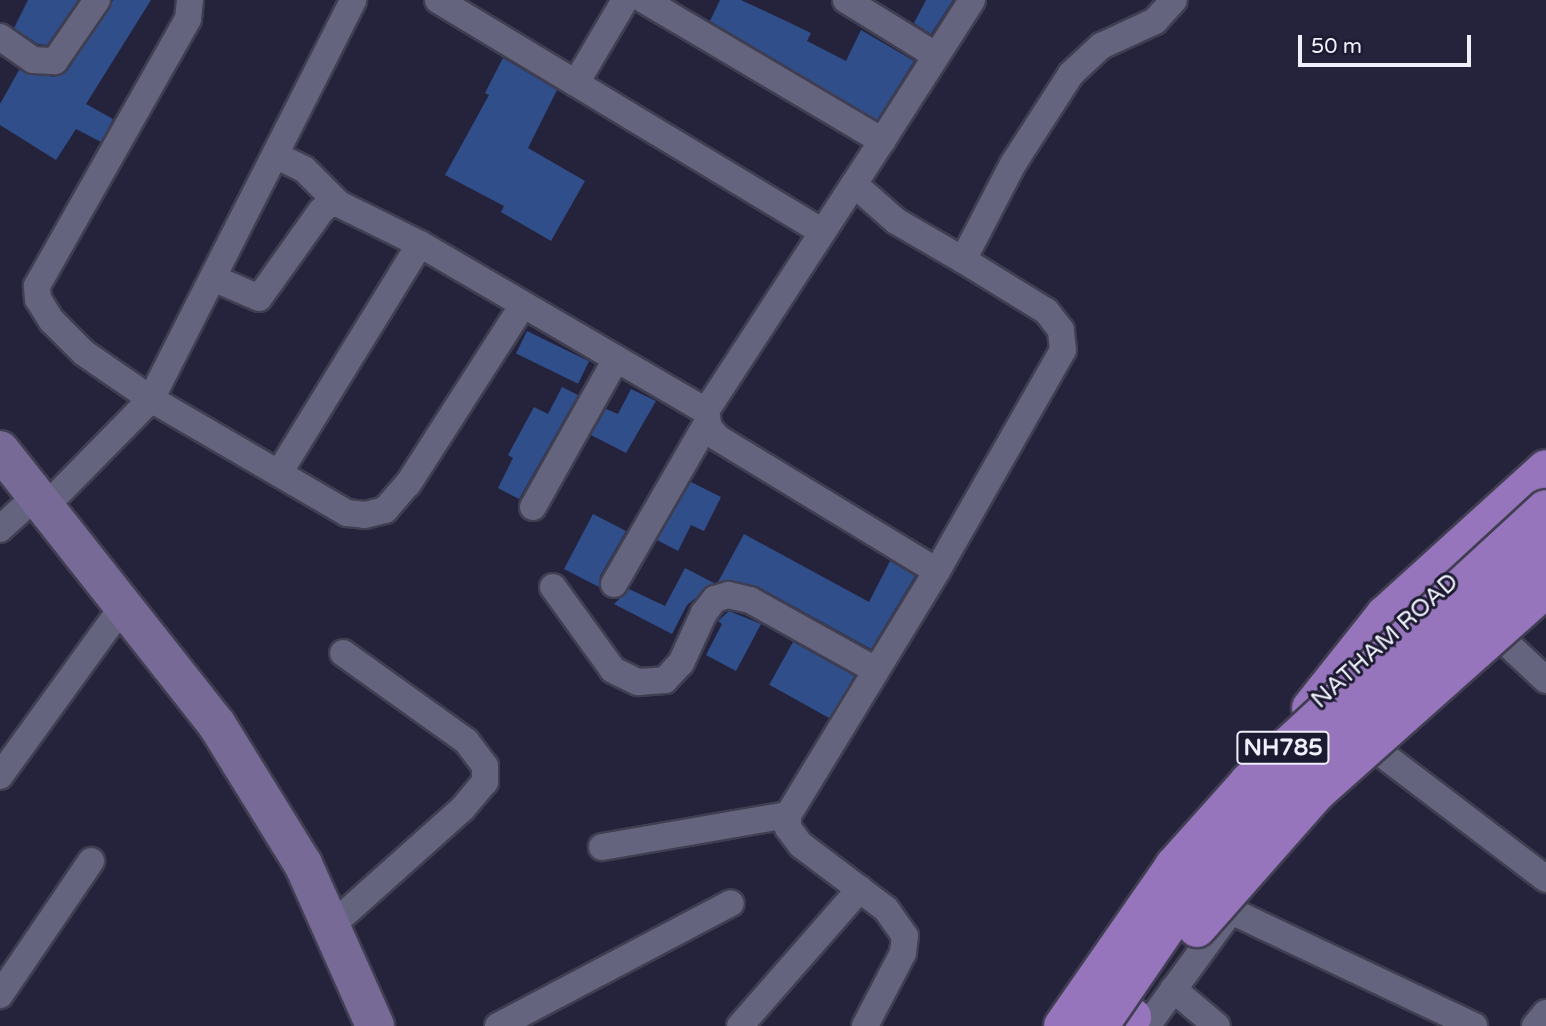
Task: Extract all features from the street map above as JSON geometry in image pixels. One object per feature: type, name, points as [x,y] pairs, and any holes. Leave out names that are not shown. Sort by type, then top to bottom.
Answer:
[{"type":"highway","points":[[1311,708],[1385,615],[1546,469]]},
{"type":"highway","name":"NH785","points":[[1063,1026],[1153,893],[1249,782],[1546,509]]},
{"type":"highway","name":"NH785","points":[[1123,1024],[1188,896],[1271,799],[1546,548]]},
{"type":"highway","points":[[1123,1024],[1212,909],[1285,825],[1347,763],[1546,588]]},
{"type":"main road","points":[[0,450],[217,725],[303,864],[375,1026]]},
{"type":"main road","name":"NATHAM ROAD","points":[[1054,1026],[1120,924],[1179,847],[1311,708],[1546,497]]},
{"type":"main road","name":"NATHAM ROAD","points":[[1123,1024],[1187,915],[1286,799],[1494,633],[1546,565]]},
{"type":"street","points":[[0,37],[33,60],[55,61],[97,0]]},
{"type":"street","points":[[190,0],[188,19],[36,293],[52,321],[84,353],[151,399],[347,513],[365,515],[385,510],[408,484],[523,305]]},
{"type":"street","points":[[0,529],[41,501],[151,399],[353,0]]},
{"type":"street","points":[[438,0],[823,232]]},
{"type":"street","points":[[576,83],[625,0]]},
{"type":"street","points":[[644,0],[882,141]]},
{"type":"street","points":[[846,0],[935,55]]},
{"type":"street","points":[[614,584],[707,417],[972,0]]},
{"type":"street","points":[[963,260],[1013,164],[1071,74],[1101,46],[1155,21],[1174,0]]},
{"type":"street","points":[[275,155],[304,169],[339,204],[420,244],[616,359],[707,417],[718,438],[937,571]]},
{"type":"street","points":[[855,184],[905,227],[1046,311],[1061,330],[1062,350],[937,571],[788,815],[788,828],[801,845],[893,916],[905,936],[903,953],[865,1026]]},
{"type":"street","points":[[213,278],[259,299],[321,211],[339,204]]},
{"type":"street","points":[[279,473],[420,244]]},
{"type":"street","points":[[533,508],[616,359]]},
{"type":"street","points":[[1448,584],[1494,633],[1546,680]]},
{"type":"street","points":[[553,587],[614,670],[638,682],[665,680],[681,663],[704,613],[715,599],[728,595],[750,600],[876,670]]},
{"type":"street","points":[[0,776],[124,606]]},
{"type":"street","points":[[1123,1024],[1173,989],[1231,911],[1298,835],[1382,754],[1494,633],[1546,607]]},
{"type":"street","points":[[330,927],[463,808],[485,782],[485,766],[466,741],[343,653]]},
{"type":"street","points":[[1382,754],[1546,879]]},
{"type":"street","points":[[602,847],[788,815]]},
{"type":"street","points":[[0,995],[91,860]]},
{"type":"street","points":[[740,1026],[860,889]]},
{"type":"street","points":[[498,1026],[732,903]]},
{"type":"street","points":[[1231,911],[1474,1026]]},
{"type":"street","points":[[1173,989],[1217,1026]]},
{"type":"street","points":[[1535,1026],[1546,1013]]},
{"type":"building","points":[[28,0],[78,0],[47,45],[38,44],[14,28]]},
{"type":"building","points":[[113,0],[151,0],[86,104],[113,119],[101,142],[76,129],[56,160],[0,125],[0,104],[19,70],[54,77],[68,70]]},
{"type":"building","points":[[720,0],[741,0],[811,33],[807,41],[846,61],[861,30],[914,61],[877,120],[710,21]]},
{"type":"building","points":[[926,0],[953,0],[931,34],[914,23]]},
{"type":"building","points":[[503,58],[557,90],[528,148],[585,181],[551,241],[501,212],[504,206],[445,175],[489,95],[485,93]]},
{"type":"building","points":[[527,331],[589,361],[578,384],[516,353]]},
{"type":"building","points":[[562,387],[578,395],[519,499],[498,488],[513,458],[508,455],[534,407],[548,414]]},
{"type":"building","points":[[631,389],[656,401],[626,453],[591,435],[606,409],[618,414]]},
{"type":"building","points":[[691,482],[721,497],[704,531],[691,525],[678,551],[657,540]]},
{"type":"building","points":[[593,514],[626,531],[600,576],[599,587],[564,569]]},
{"type":"building","points":[[744,534],[869,602],[890,561],[915,576],[871,649],[757,586],[718,582]]},
{"type":"building","points":[[685,568],[714,583],[687,605],[672,634],[614,604],[629,589],[665,606]]},
{"type":"building","points":[[729,611],[761,624],[736,671],[706,655],[722,624],[718,621]]},
{"type":"building","points":[[793,642],[854,676],[830,719],[769,685]]}]
